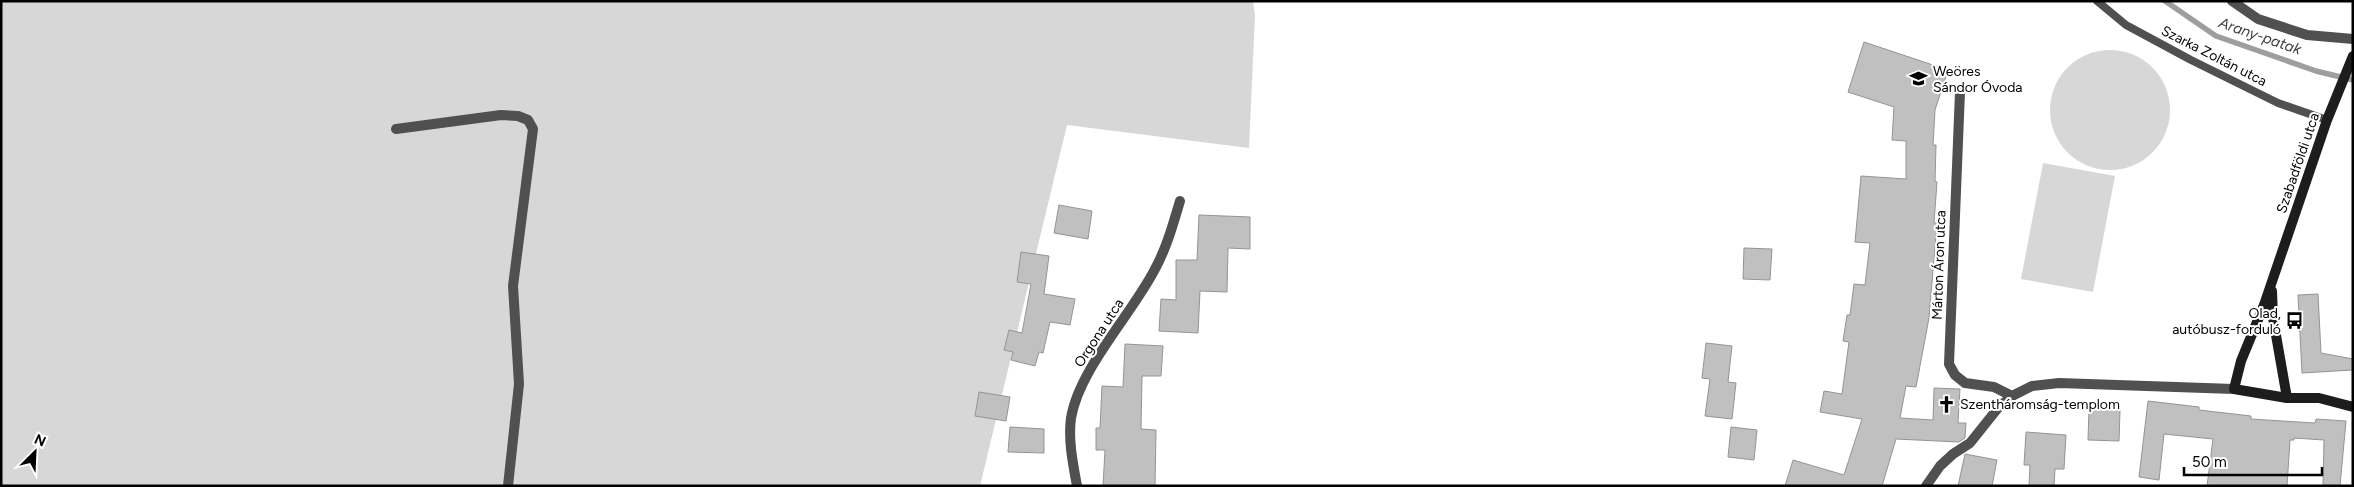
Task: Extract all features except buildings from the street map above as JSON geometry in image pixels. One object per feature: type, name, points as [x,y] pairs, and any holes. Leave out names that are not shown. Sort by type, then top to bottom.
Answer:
[{"type":"street","points":[[2232,1],[2258,19],[2307,35],[2353,39]]},
{"type":"street","name":"Szabadföldi utca","points":[[2234,390],[2241,361],[2264,305],[2327,120],[2353,56]]},
{"type":"street","name":"Márton Áron utca","points":[[1960,92],[1949,364],[1955,375],[1965,383],[1994,387],[2012,396]]},
{"type":"street","points":[[396,129],[501,115],[518,116],[528,120],[533,129],[513,286],[519,384],[508,486]]},
{"type":"street","name":"Orgona utca","points":[[1077,486],[1070,444],[1071,418],[1077,394],[1155,269],[1169,238],[1180,201]]},
{"type":"street","name":"Szabadföldi utca","points":[[2272,280],[2273,318],[2287,398]]},
{"type":"street","points":[[1926,486],[1940,466],[1953,454],[1970,443],[1998,408],[2012,396],[2032,386],[2059,383],[2234,390],[2287,398],[2319,398],[2353,407]]},
{"type":"lane","name":"Szarka Zoltán utca","points":[[2097,1],[2126,25],[2191,60],[2278,103],[2327,120]]},
{"type":"shaded area","points":[[1,1],[1253,1],[1255,15],[1249,148],[1067,125],[980,486],[1,486]]},
{"type":"shaded area","points":[[2110,50],[2133,54],[2153,67],[2166,87],[2170,110],[2166,133],[2153,153],[2133,166],[2110,170],[2087,166],[2067,153],[2054,133],[2050,110],[2054,87],[2067,67],[2087,54]]},
{"type":"shaded area","points":[[2043,163],[2115,176],[2093,292],[2021,279]]},
{"type":"waterway","name":"Arany-patak","points":[[2165,1],[2216,36],[2316,71],[2353,80]]},
{"type":"place","name":"Weöres Sándor Óvoda","points":[[1919,79]]},
{"type":"place","name":"Olad, autóbusz-forduló","points":[[2295,321]]},
{"type":"place","name":"Szentháromság-templom","points":[[1946,404]]}]
